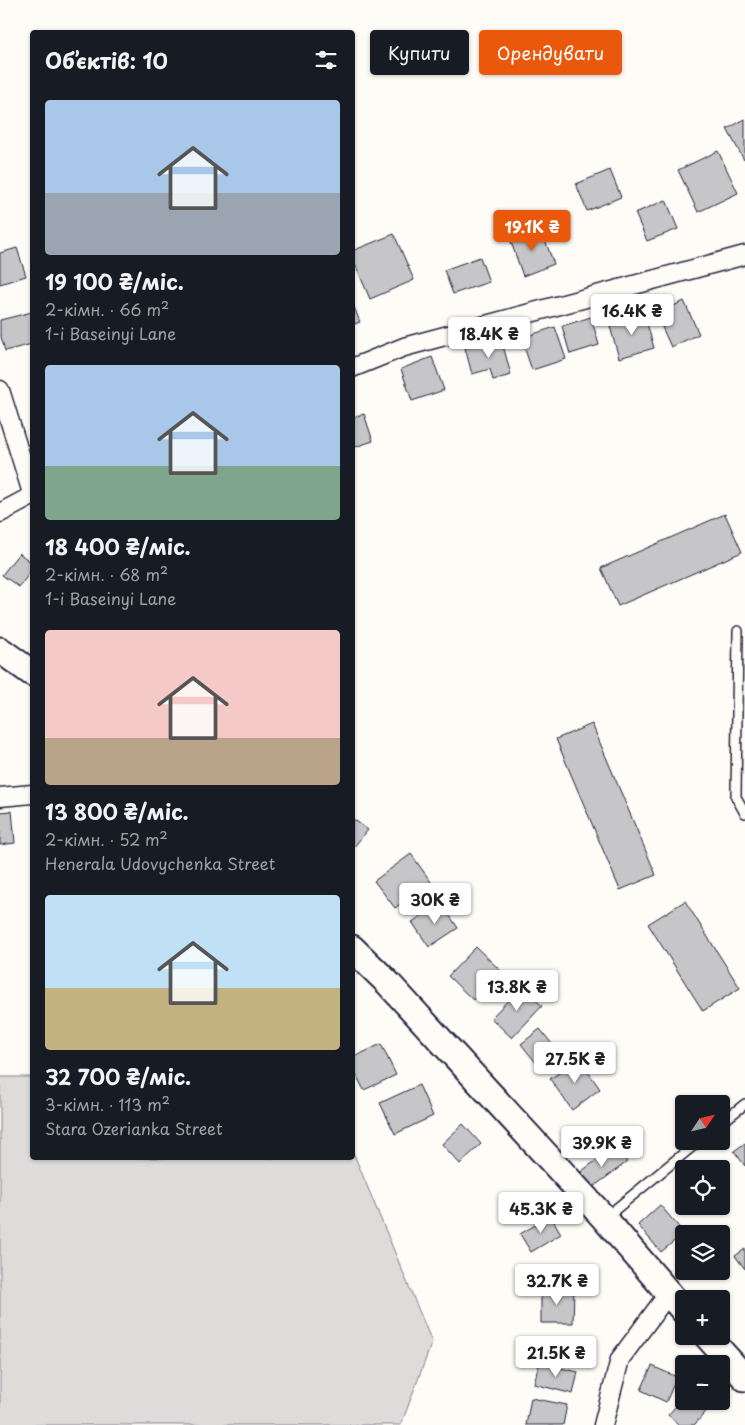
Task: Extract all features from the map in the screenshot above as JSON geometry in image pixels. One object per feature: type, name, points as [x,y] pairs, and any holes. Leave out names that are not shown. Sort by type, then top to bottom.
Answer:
[{"type":"main road","points":[[0,650],[30,672]]},
{"type":"main road","points":[[355,951],[387,982],[604,1218],[675,1302]]},
{"type":"main road","points":[[715,1345],[745,1378]]},
{"type":"street","points":[[355,367],[404,347],[745,255]]},
{"type":"street","points":[[0,390],[30,488]]},
{"type":"street","points":[[0,513],[30,495]]},
{"type":"street","points":[[0,797],[30,794]]},
{"type":"street","points":[[603,1425],[620,1359],[675,1304]]},
{"type":"lane","points":[[738,631],[736,797],[745,813]]},
{"type":"lane","points":[[730,1116],[745,1104]]},
{"type":"lane","points":[[604,1218],[688,1150]]},
{"type":"shaded area","points":[[0,1077],[30,1077],[30,1160],[355,1160],[355,1157],[432,1342],[401,1425],[0,1425]]},
{"type":"building","points":[[745,119],[745,159],[744,160],[727,129]]},
{"type":"building","points":[[718,151],[738,193],[698,212],[678,170]]},
{"type":"building","points":[[610,170],[621,197],[587,211],[576,184]]},
{"type":"building","points":[[666,200],[678,229],[647,241],[635,213]]},
{"type":"building","points":[[540,227],[554,264],[523,276],[510,239]]},
{"type":"building","points":[[394,234],[414,280],[370,299],[355,264],[355,250]]},
{"type":"building","points":[[17,248],[26,276],[0,284],[0,253]]},
{"type":"building","points":[[480,257],[489,282],[453,294],[444,270]]},
{"type":"building","points":[[684,301],[699,334],[671,347],[656,314]]},
{"type":"building","points":[[355,310],[360,322],[355,324]]},
{"type":"building","points":[[30,312],[30,345],[5,351],[0,333],[0,320]]},
{"type":"building","points":[[644,313],[654,348],[619,358],[609,323]]},
{"type":"building","points":[[591,317],[599,345],[570,354],[562,326]]},
{"type":"building","points":[[555,327],[566,359],[532,370],[521,338]]},
{"type":"building","points":[[501,338],[511,375],[493,380],[490,369],[472,374],[465,348]]},
{"type":"building","points":[[432,357],[444,390],[412,401],[401,369]]},
{"type":"building","points":[[364,414],[373,441],[355,447],[355,417]]},
{"type":"building","points":[[725,514],[742,552],[618,606],[601,568]]},
{"type":"building","points":[[19,553],[30,561],[30,573],[19,587],[2,575]]},
{"type":"building","points":[[592,724],[656,875],[620,890],[556,739]]},
{"type":"building","points":[[12,811],[15,843],[0,845],[0,812]]},
{"type":"building","points":[[355,820],[368,830],[355,845]]},
{"type":"building","points":[[411,854],[431,882],[395,908],[374,881]]},
{"type":"building","points":[[685,901],[740,988],[703,1011],[648,924]]},
{"type":"building","points":[[441,903],[458,928],[429,947],[412,922]]},
{"type":"building","points":[[476,947],[501,971],[473,1000],[448,976]]},
{"type":"building","points":[[522,986],[542,1006],[512,1038],[491,1018]]},
{"type":"building","points":[[540,1029],[560,1054],[541,1069],[521,1044]]},
{"type":"building","points":[[381,1044],[396,1075],[364,1090],[355,1073],[355,1057]]},
{"type":"building","points":[[579,1059],[600,1089],[572,1110],[550,1079]]},
{"type":"building","points":[[419,1085],[433,1116],[395,1134],[380,1103]]},
{"type":"building","points":[[463,1124],[481,1144],[460,1164],[442,1144]]},
{"type":"building","points":[[745,1143],[745,1166],[734,1151]]},
{"type":"building","points":[[615,1146],[627,1162],[589,1190],[578,1174]]},
{"type":"building","points":[[660,1205],[677,1225],[675,1225],[675,1240],[661,1252],[638,1225]]},
{"type":"building","points":[[551,1216],[561,1234],[531,1252],[520,1234]]},
{"type":"building","points":[[745,1249],[745,1269],[735,1256]]},
{"type":"building","points":[[541,1290],[574,1290],[573,1323],[541,1323]]},
{"type":"building","points":[[539,1363],[578,1372],[573,1394],[534,1384]]},
{"type":"building","points":[[652,1366],[675,1376],[675,1382],[666,1402],[641,1390]]},
{"type":"building","points":[[531,1398],[567,1405],[563,1425],[526,1425]]},
{"type":"building","points":[[675,1407],[675,1410],[708,1410],[694,1425],[679,1425],[668,1415]]}]
